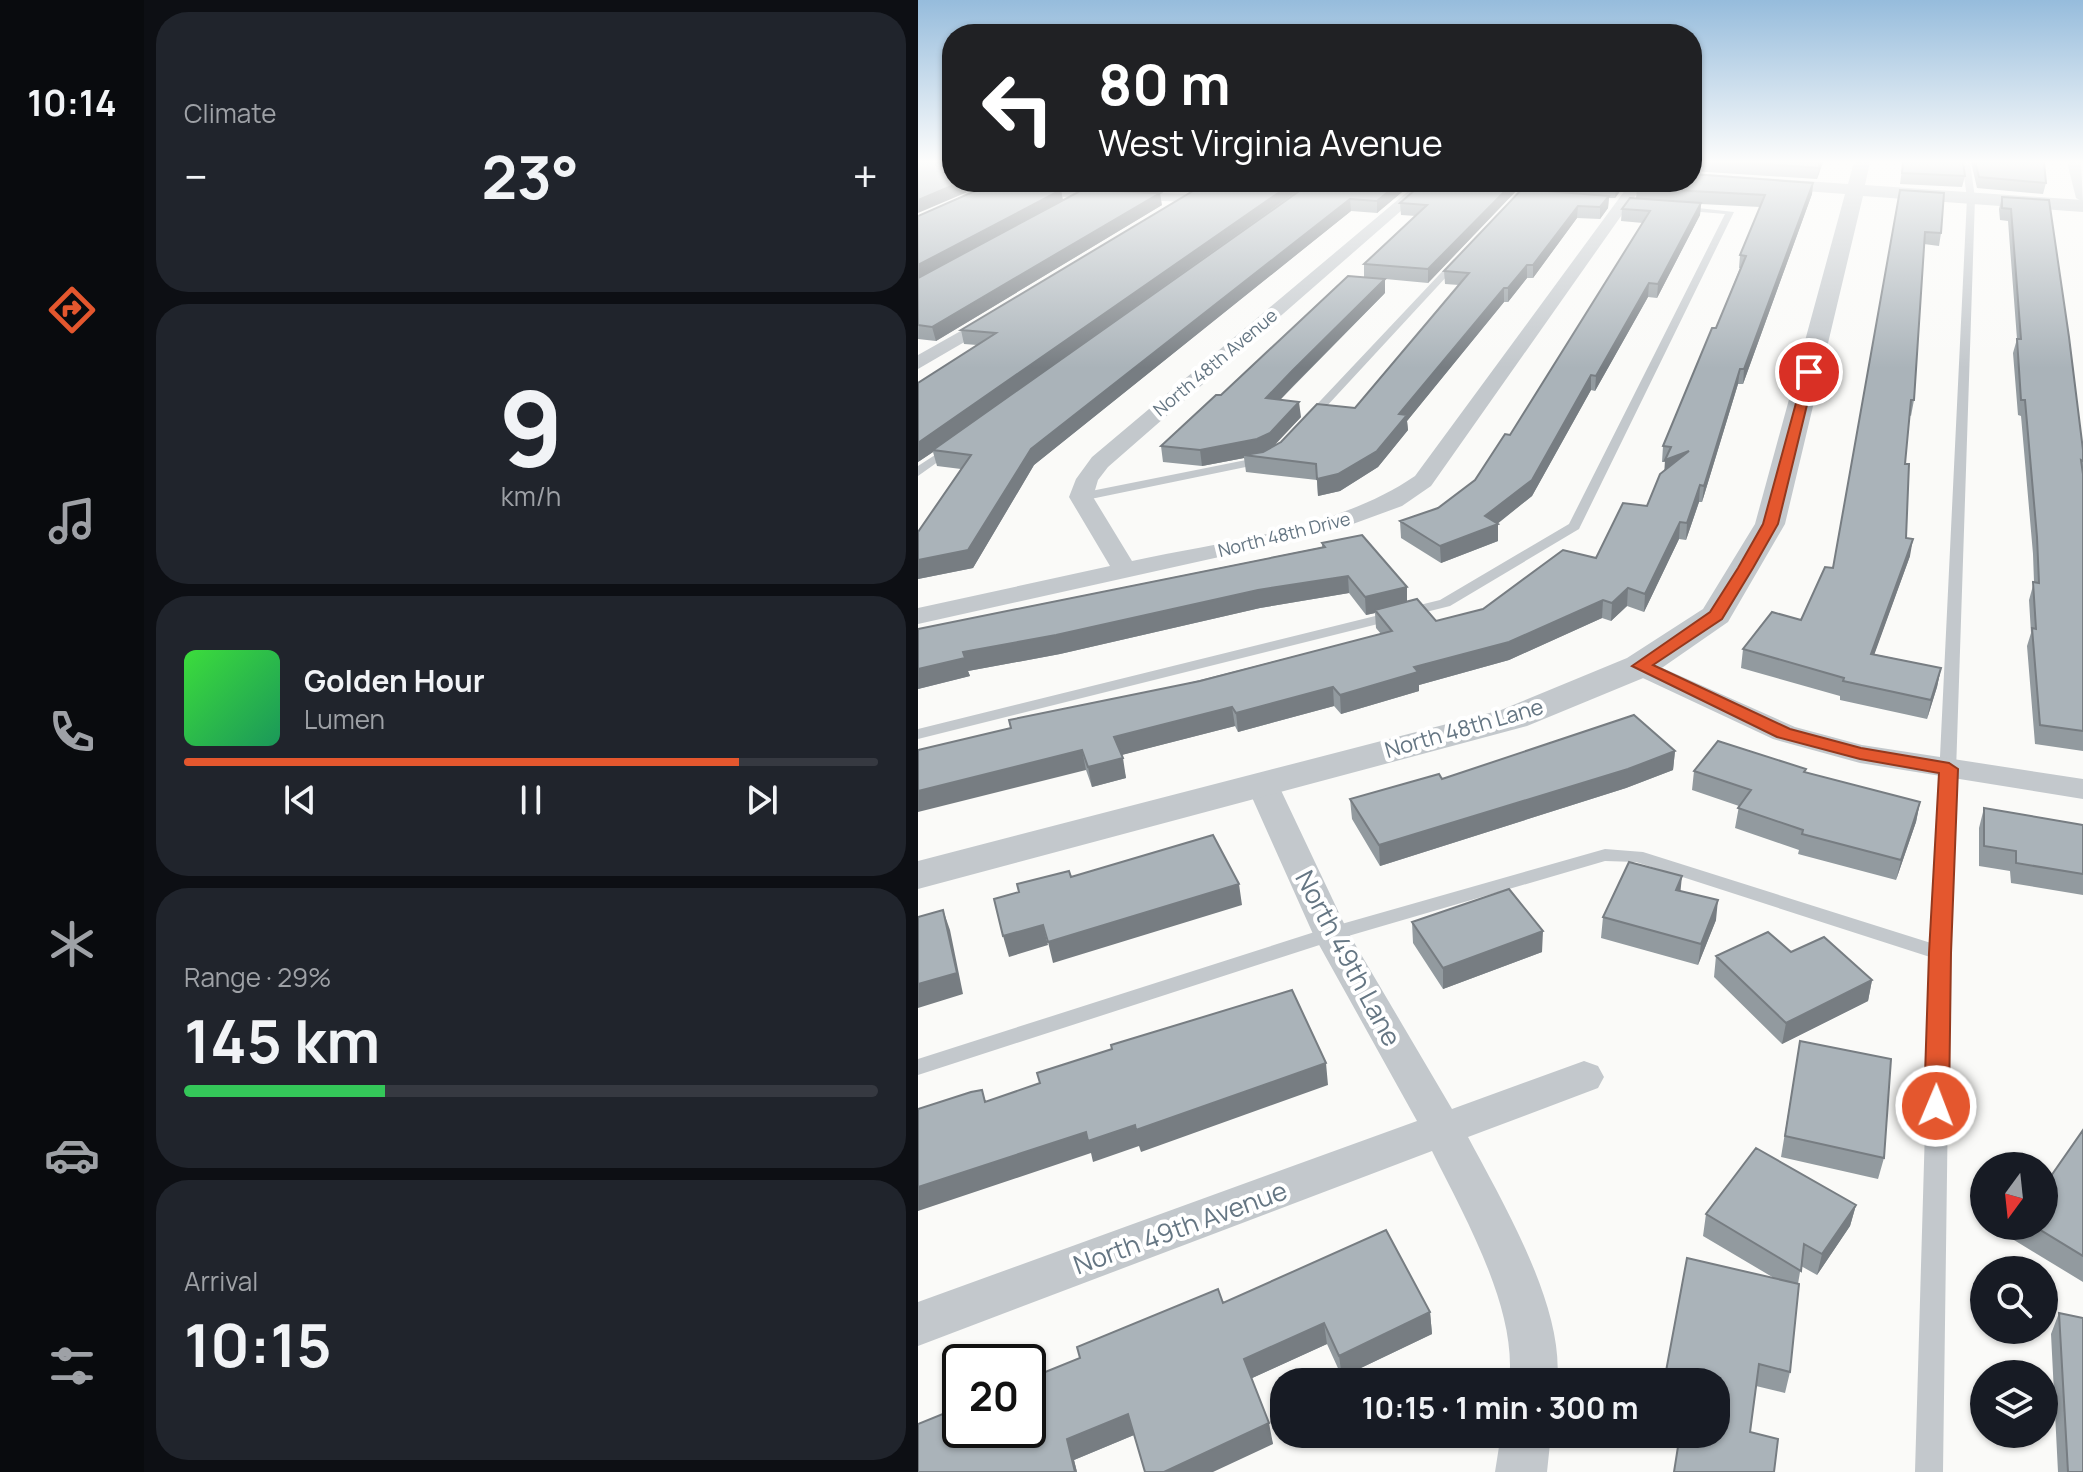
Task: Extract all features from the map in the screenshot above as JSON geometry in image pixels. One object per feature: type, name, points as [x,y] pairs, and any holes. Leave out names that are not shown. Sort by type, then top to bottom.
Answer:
[{"type":"street","name":"North 48th Avenue","points":[[1081,497],[1087,479],[1115,446],[1369,231]]},
{"type":"street","name":"North 48th Drive","points":[[918,616],[1355,517],[1394,501],[1423,481],[1603,231]]},
{"type":"street","name":"North 48th Lane","points":[[918,875],[1514,718],[1640,666],[1716,615],[1770,524],[1845,231]]},
{"type":"street","points":[[918,363],[1013,306]]},
{"type":"street","points":[[1081,497],[1125,570]]},
{"type":"street","points":[[1640,666],[1784,733],[1860,754],[2083,789]]},
{"type":"street","name":"North 49th Lane","points":[[1262,784],[1331,934],[1443,1130],[1506,1254],[1536,1355],[1535,1368]]},
{"type":"street","points":[[1443,1130],[1584,1077]]},
{"type":"street","name":"North 49th Avenue","points":[[918,1324],[1443,1130]]},
{"type":"street","points":[[1521,1472],[1524,1448]]},
{"type":"lane","points":[[918,734],[1445,603],[1574,526],[1721,231]]},
{"type":"lane","points":[[1929,1472],[1940,953],[1970,231]]},
{"type":"lane","points":[[1298,430],[1466,252]]},
{"type":"lane","points":[[918,472],[963,440]]},
{"type":"lane","points":[[1081,497],[1264,461],[1277,453]]},
{"type":"lane","points":[[918,1067],[1331,934],[1605,855],[1637,856],[1940,953]]},
{"type":"building","points":[[918,231],[983,231],[918,265]]},
{"type":"building","points":[[1006,231],[1096,231],[932,327],[918,325],[918,278]]},
{"type":"building","points":[[1127,231],[1224,231],[918,443],[918,383],[996,333],[961,330]]},
{"type":"building","points":[[1243,231],[1310,231],[1031,449],[968,550],[918,560],[918,532],[971,455],[933,450]]},
{"type":"building","points":[[1400,231],[1466,231],[1428,269],[1364,264]]},
{"type":"building","points":[[1482,231],[1559,231],[1533,265],[1527,265],[1508,288],[1504,288],[1399,414],[1407,415],[1377,451],[1338,474],[1317,479],[1316,464],[1244,455],[1263,452],[1281,442],[1317,404],[1355,408],[1469,273],[1444,271]]},
{"type":"building","points":[[1638,231],[1686,231],[1658,284],[1649,283],[1596,376],[1591,375],[1532,480],[1485,516],[1498,524],[1440,546],[1400,521],[1438,508],[1475,480],[1505,434],[1510,435]]},
{"type":"building","points":[[1750,231],[1795,231],[1744,369],[1740,369],[1704,486],[1700,485],[1687,523],[1680,522],[1645,594],[1628,588],[1612,603],[1603,600],[1509,642],[1414,667],[1418,672],[1340,695],[1333,687],[1236,713],[1232,707],[1114,737],[1123,758],[1088,767],[1082,750],[918,791],[918,750],[1011,728],[1009,720],[1200,681],[1392,631],[1375,610],[1417,599],[1436,621],[1483,609],[1563,550],[1596,558],[1623,503],[1647,506],[1660,474],[1689,451],[1665,460],[1671,447],[1663,446],[1746,256],[1740,255]]},
{"type":"building","points":[[1893,231],[1941,231],[1925,232],[1914,400],[1911,400],[1905,464],[1909,464],[1906,538],[1913,539],[1871,654],[1941,668],[1931,700],[1843,681],[1844,678],[1743,649],[1772,612],[1801,620],[1825,567],[1833,568]]},
{"type":"building","points":[[2013,231],[2053,231],[2083,450],[2083,731],[2040,725],[2032,628],[2036,629],[2033,582],[2039,583],[2037,537],[2025,400],[2021,400],[2017,339],[2021,339]]},
{"type":"building","points":[[1348,276],[1385,279],[1266,398],[1299,402],[1270,433],[1257,439],[1200,450],[1161,446],[1216,395],[1221,395]]},
{"type":"building","points":[[1362,535],[1407,587],[1365,597],[1348,576],[1258,590],[1056,635],[963,652],[965,658],[918,669],[918,629],[1325,547],[1322,543]]},
{"type":"building","points":[[1634,715],[1675,751],[1628,769],[1379,845],[1350,799],[1439,774],[1442,779]]},
{"type":"building","points":[[1718,741],[1806,769],[1804,772],[1920,802],[1901,860],[1802,834],[1803,830],[1738,808],[1751,790],[1694,771]]},
{"type":"building","points":[[1984,808],[2083,825],[2083,874],[2016,863],[2016,851],[1984,846]]},
{"type":"building","points":[[1213,835],[1239,884],[1048,942],[1043,925],[1003,936],[994,899],[1019,892],[1017,884],[1069,871],[1071,877]]},
{"type":"building","points":[[1629,862],[1682,876],[1676,890],[1718,900],[1701,944],[1603,917]]},
{"type":"building","points":[[1509,889],[1543,931],[1443,968],[1412,922]]},
{"type":"building","points":[[943,910],[957,973],[918,984],[918,917]]},
{"type":"building","points":[[1768,932],[1791,952],[1824,937],[1872,980],[1786,1023],[1716,956]]},
{"type":"building","points":[[1292,990],[1326,1063],[1136,1130],[1135,1125],[1088,1141],[1086,1132],[918,1187],[918,1109],[982,1090],[985,1102],[1040,1083],[1037,1073],[1112,1049],[1111,1045]]},
{"type":"building","points":[[1800,1041],[1891,1059],[1884,1158],[1785,1136]]},
{"type":"building","points":[[2083,1130],[2083,1256],[2057,1240],[2058,1166]]},
{"type":"building","points":[[1756,1148],[1856,1205],[1822,1254],[1804,1244],[1801,1271],[1706,1214]]},
{"type":"building","points":[[1386,1230],[1430,1312],[1339,1356],[1324,1323],[1244,1359],[1269,1423],[1164,1472],[1145,1472],[1128,1414],[1067,1439],[1075,1472],[918,1472],[918,1424],[942,1414],[942,1448],[1046,1448],[1046,1372],[1080,1358],[1077,1347],[1218,1289],[1223,1303]]},
{"type":"building","points":[[1687,1258],[1799,1284],[1790,1372],[1759,1364],[1750,1432],[1778,1439],[1774,1472],[1674,1472],[1678,1448],[1730,1448],[1730,1368],[1667,1368]]},
{"type":"building","points":[[2059,1313],[2083,1318],[2083,1472],[2068,1472]]},
{"type":"route","points":[[1809,372],[1770,524],[1745,568],[1716,615],[1640,666],[1784,733],[1860,754],[1949,769],[1936,1106]]}]
